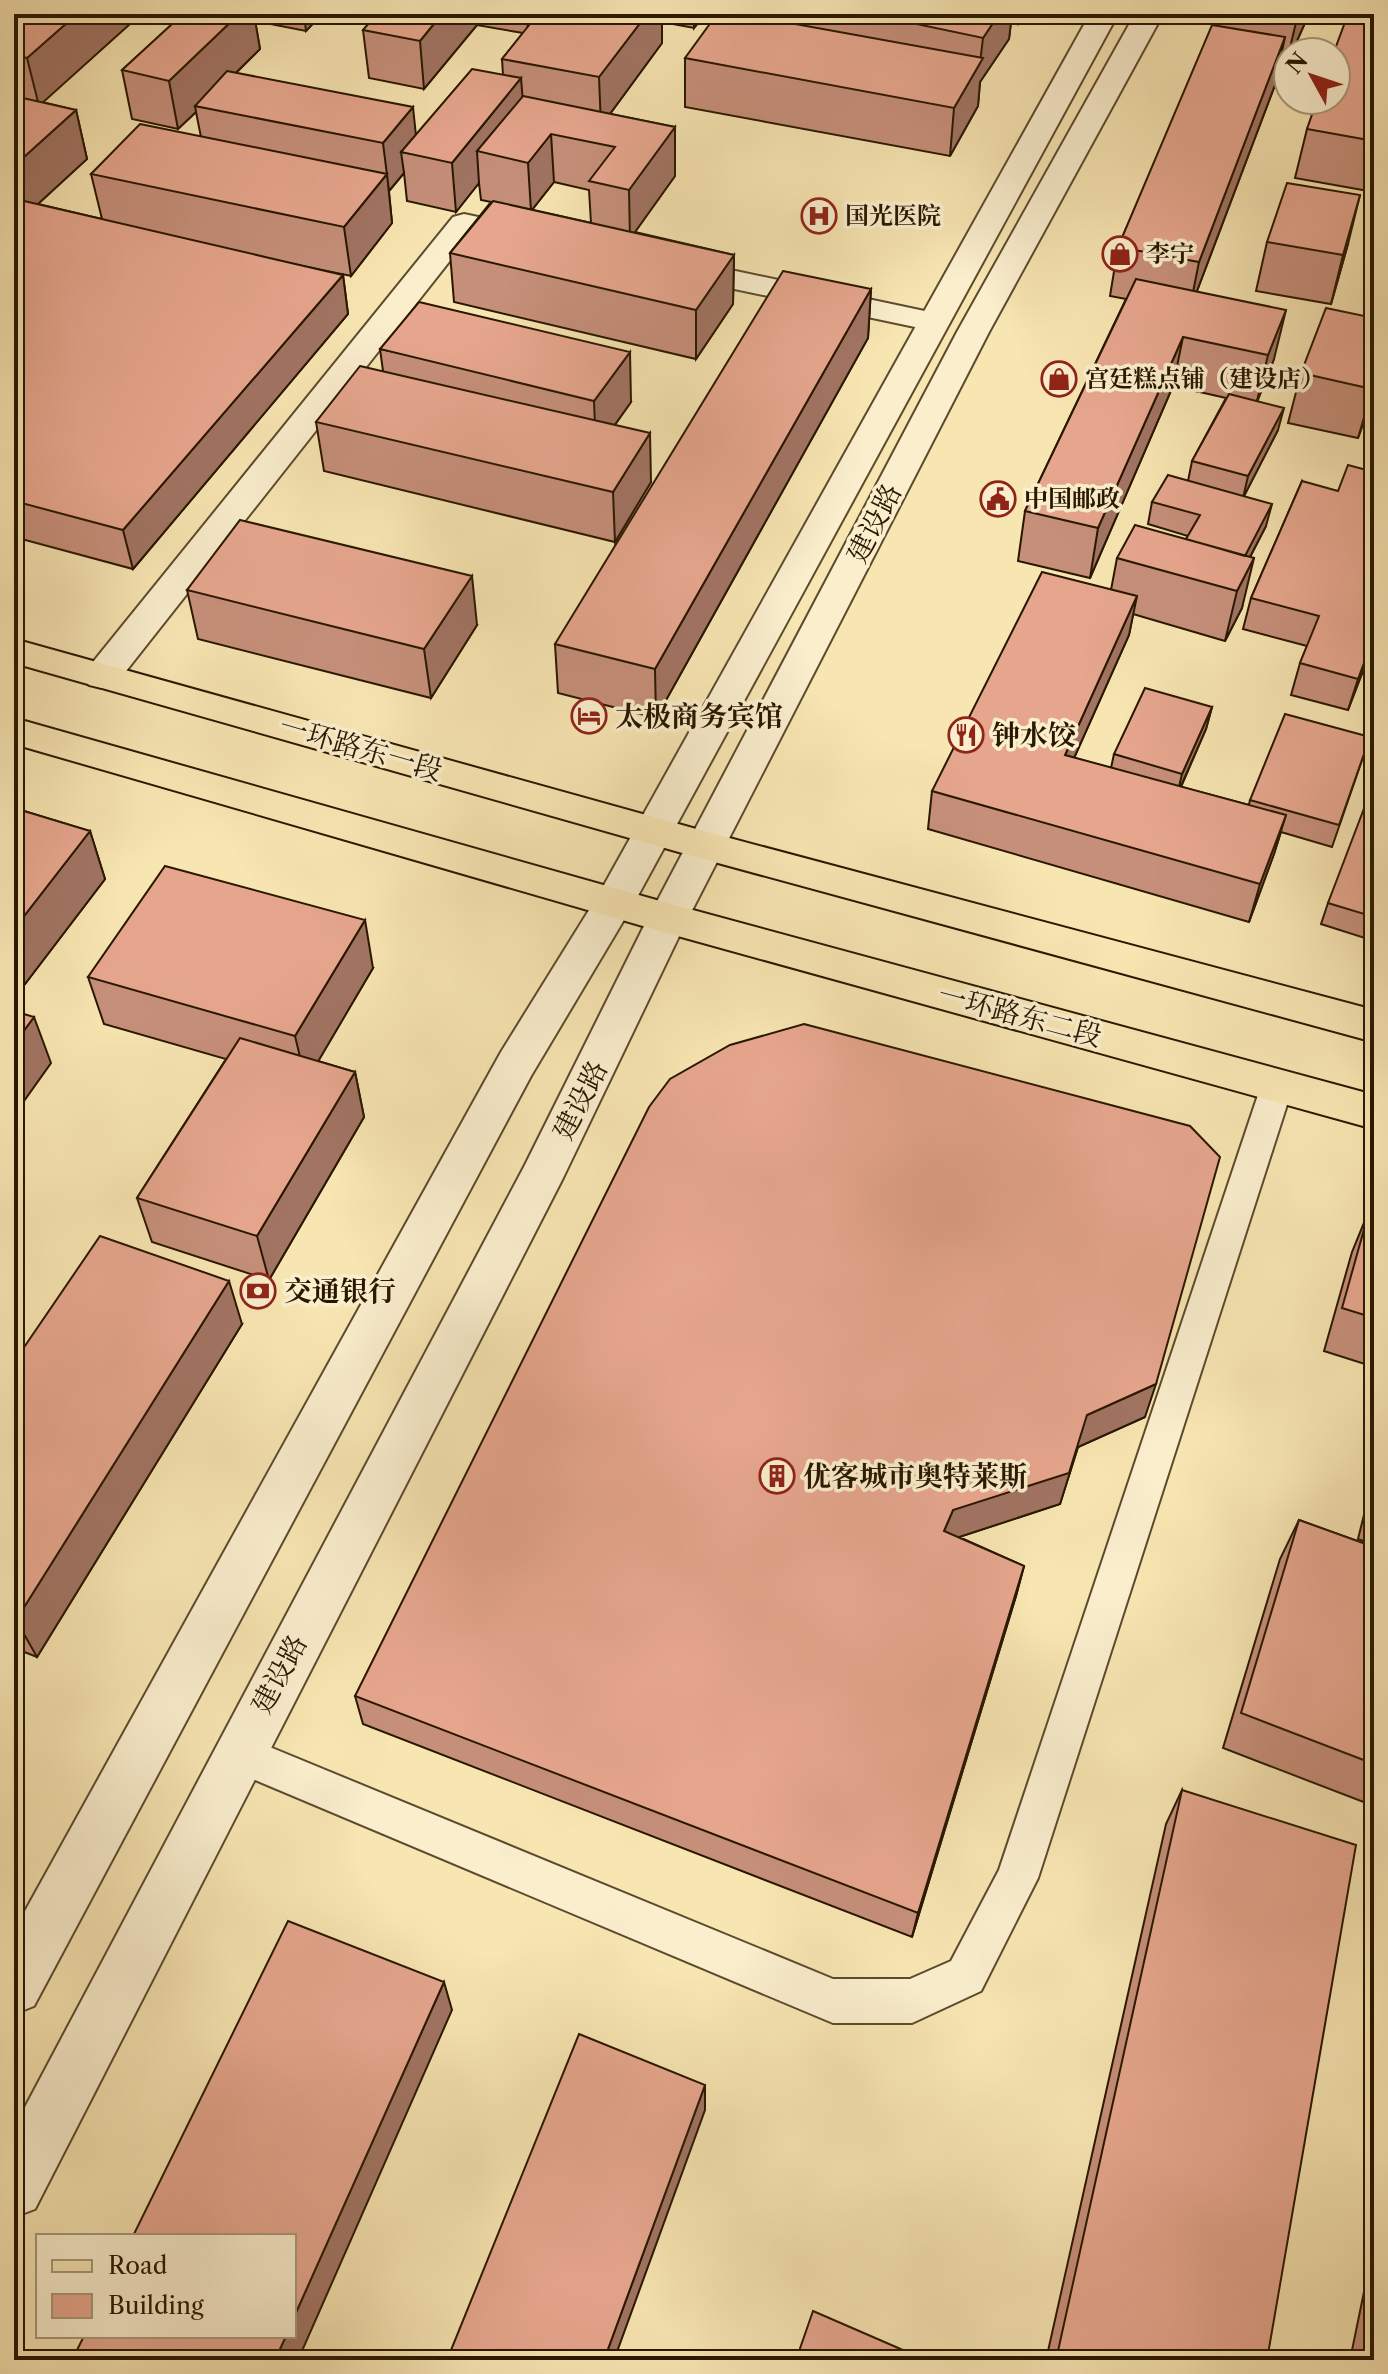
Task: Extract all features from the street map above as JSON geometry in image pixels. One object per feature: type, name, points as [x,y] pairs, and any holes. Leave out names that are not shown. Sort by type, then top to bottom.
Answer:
[{"type":"main road","name":"一环路东一段","points":[[14,651],[707,846]]},
{"type":"main road","points":[[14,731],[667,918]]},
{"type":"main road","points":[[707,846],[1374,1026]]},
{"type":"main road","name":"一环路东二段","points":[[667,918],[1374,1112]]},
{"type":"street","name":"建设路","points":[[14,1986],[516,1064],[614,903],[1104,14]]},
{"type":"street","name":"建设路","points":[[14,2188],[238,1753],[591,1082],[667,918],[973,332],[1149,14]]},
{"type":"street","points":[[102,676],[464,223],[570,245]]},
{"type":"street","points":[[646,261],[934,322]]},
{"type":"lane","points":[[238,1753],[833,2001],[912,2001],[966,1976],[1017,1878],[1277,1086]]},
{"type":"building","points":[[14,14],[77,14],[27,58],[14,55]]},
{"type":"building","points":[[183,14],[239,14],[169,81],[122,70]]},
{"type":"building","points":[[377,14],[442,14],[420,41],[363,30]]},
{"type":"building","points":[[538,14],[647,14],[599,77],[502,59]]},
{"type":"building","points":[[717,14],[740,14],[983,58],[954,108],[685,58]]},
{"type":"building","points":[[869,14],[999,14],[983,38]]},
{"type":"building","points":[[1348,14],[1374,14],[1374,141],[1307,129],[1311,116],[1352,116],[1352,36],[1340,36]]},
{"type":"building","points":[[1212,25],[1279,36],[1272,36],[1272,71],[1199,262],[1118,247]]},
{"type":"building","points":[[472,69],[521,78],[452,163],[401,152]]},
{"type":"building","points":[[227,71],[413,107],[383,143],[195,106]]},
{"type":"building","points":[[14,96],[76,110],[14,166]]},
{"type":"building","points":[[523,96],[675,127],[629,190],[589,181],[615,147],[551,134],[528,163],[477,151]]},
{"type":"building","points":[[140,124],[387,174],[344,227],[91,174]]},
{"type":"building","points":[[1287,183],[1360,195],[1343,255],[1267,242]]},
{"type":"building","points":[[24,201],[343,275],[123,530],[14,501],[14,211]]},
{"type":"building","points":[[493,201],[734,255],[696,310],[450,253]]},
{"type":"building","points":[[783,271],[871,289],[655,669],[555,644]]},
{"type":"building","points":[[1136,279],[1286,310],[1268,355],[1183,337],[1098,528],[1025,511]]},
{"type":"building","points":[[419,302],[630,352],[594,401],[380,349]]},
{"type":"building","points":[[1326,308],[1374,318],[1372,389],[1301,373]]},
{"type":"building","points":[[360,366],[650,433],[613,492],[316,422]]},
{"type":"building","points":[[1229,394],[1284,408],[1248,476],[1192,461]]},
{"type":"building","points":[[1348,465],[1374,472],[1374,636],[1358,679],[1300,663],[1319,616],[1251,598],[1302,481],[1338,491]]},
{"type":"building","points":[[1168,475],[1272,504],[1245,556],[1186,539],[1200,515],[1152,502]]},
{"type":"building","points":[[240,520],[472,576],[424,649],[187,590]]},
{"type":"building","points":[[1135,525],[1254,558],[1237,591],[1117,558]]},
{"type":"building","points":[[1042,572],[1137,596],[1065,755],[1286,815],[1260,884],[932,791]]},
{"type":"building","points":[[1145,688],[1212,707],[1182,774],[1114,754]]},
{"type":"building","points":[[1285,714],[1370,737],[1339,825],[1250,800]]},
{"type":"building","points":[[1368,798],[1374,800],[1374,917],[1328,903]]},
{"type":"building","points":[[14,808],[90,831],[14,929]]},
{"type":"building","points":[[165,866],[365,920],[295,1036],[88,977]]},
{"type":"building","points":[[14,1011],[34,1017],[14,1044]]},
{"type":"building","name":"优客城市奥特莱斯","points":[[804,1024],[1190,1126],[1220,1157],[1156,1384],[1087,1415],[1069,1473],[953,1510],[944,1531],[1024,1566],[918,1913],[355,1696],[649,1107],[670,1079],[730,1045]]},
{"type":"building","points":[[240,1038],[355,1072],[257,1236],[137,1198]]},
{"type":"building","points":[[1370,1208],[1374,1209],[1374,1318],[1342,1308]]},
{"type":"building","points":[[100,1236],[229,1281],[16,1620],[14,1362]]},
{"type":"building","points":[[1299,1520],[1374,1547],[1374,1764],[1241,1713]]},
{"type":"building","points":[[1182,1790],[1356,1845],[1267,2360],[1056,2360]]},
{"type":"building","points":[[288,1921],[444,1982],[296,2313],[296,2234],[134,2234]]},
{"type":"building","points":[[579,2034],[705,2085],[604,2360],[447,2360]]},
{"type":"building","points":[[813,2311],[926,2360],[796,2360]]},
{"type":"building","points":[[83,2338],[285,2338],[275,2360],[72,2360]]},
{"type":"place","name":"国光医院","points":[[819,216]]},
{"type":"place","name":"李宁","points":[[1120,254]]},
{"type":"place","name":"宫廷糕点铺（建设店）","points":[[1059,379]]},
{"type":"place","name":"中国邮政","points":[[998,499]]},
{"type":"place","name":"太极商务宾馆","points":[[589,716]]},
{"type":"place","name":"钟水饺","points":[[966,735]]},
{"type":"place","name":"交通银行","points":[[258,1291]]},
{"type":"place","name":"优客城市奥特莱斯","points":[[777,1476]]}]
